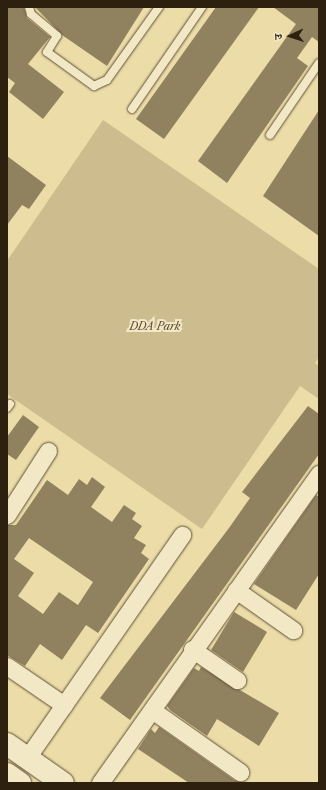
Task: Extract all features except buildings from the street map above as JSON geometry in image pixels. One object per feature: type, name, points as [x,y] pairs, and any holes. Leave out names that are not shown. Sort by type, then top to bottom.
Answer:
[{"type":"street","points":[[7,515],[48,451]]},
{"type":"street","points":[[100,783],[152,710],[192,649],[319,474]]},
{"type":"street","points":[[27,758],[182,535]]},
{"type":"street","points":[[236,590],[293,630]]},
{"type":"street","points":[[192,649],[237,680]]},
{"type":"street","points":[[7,666],[64,705]]},
{"type":"street","points":[[152,710],[240,772]]},
{"type":"street","points":[[7,744],[63,783]]},
{"type":"street","points":[[7,774],[20,783]]},
{"type":"lane","points":[[29,7],[30,14],[57,36],[47,52],[94,86],[107,80],[159,7]]},
{"type":"lane","points":[[132,109],[202,7]]},
{"type":"lane","points":[[270,135],[319,63]]},
{"type":"green space","name":"DDA Park","points":[[103,120],[319,269],[319,357],[315,363],[319,366],[319,399],[300,386],[202,529],[7,394],[7,261]]}]
